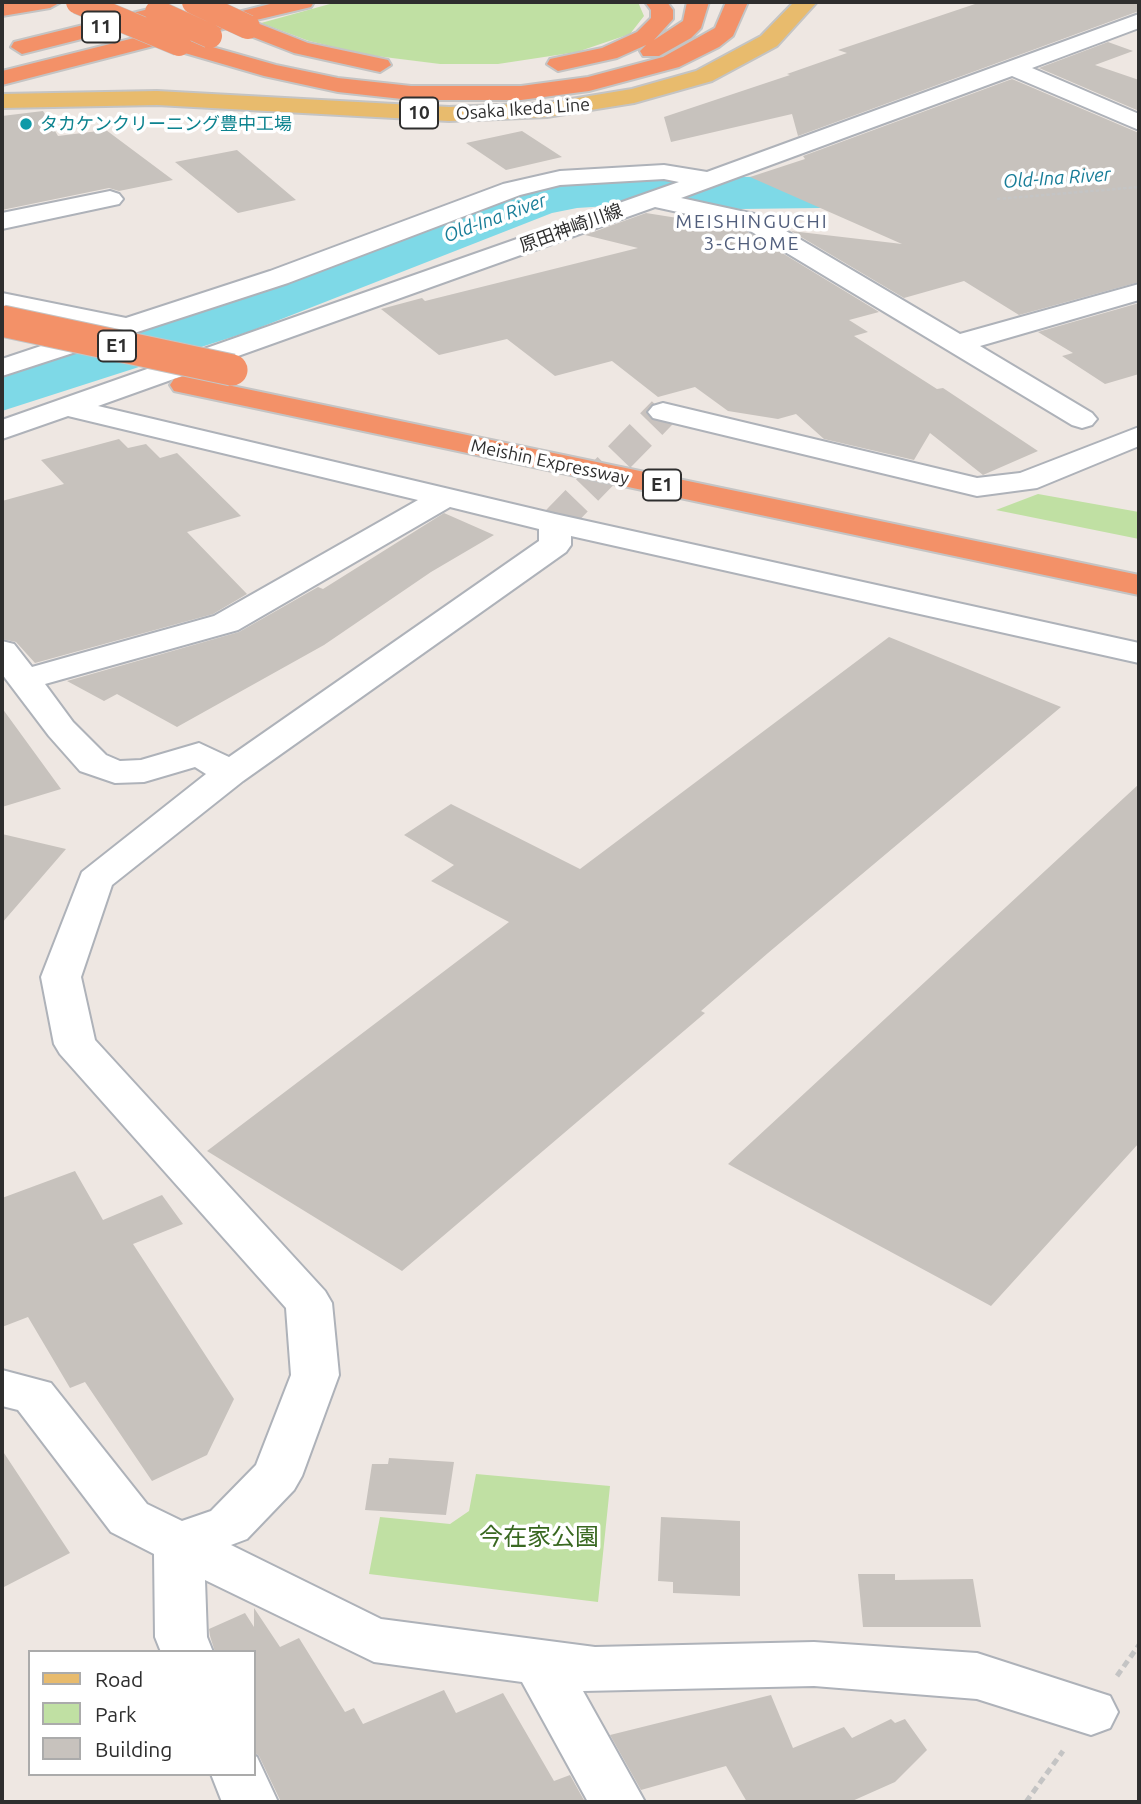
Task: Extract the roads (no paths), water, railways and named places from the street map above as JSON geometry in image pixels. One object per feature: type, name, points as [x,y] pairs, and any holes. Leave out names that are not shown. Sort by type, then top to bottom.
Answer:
[{"type":"highway","points":[[2,10],[50,2]]},
{"type":"highway","points":[[78,2],[179,44],[272,71],[338,85],[411,93],[484,95],[556,89],[618,78],[692,53],[725,31],[750,2]]},
{"type":"highway","points":[[136,2],[210,36],[281,58],[359,74],[425,81],[520,79],[600,68],[650,52],[683,33],[693,23],[698,2]]},
{"type":"highway","name":"11","points":[[2,39],[149,2]]},
{"type":"highway","points":[[194,2],[246,15],[322,54],[399,68]]},
{"type":"highway","name":"11","points":[[2,52],[200,2]]},
{"type":"highway","points":[[2,78],[303,2]]},
{"type":"highway","points":[[2,57],[312,2]]},
{"type":"highway","points":[[536,67],[610,53],[645,37],[662,19],[662,10],[656,2]]},
{"type":"highway","points":[[725,31],[737,2]]},
{"type":"highway","points":[[431,71],[505,71]]},
{"type":"highway","name":"Meishin Expressway","points":[[2,321],[1139,560]]},
{"type":"highway","name":"Meishin Expressway","points":[[2,347],[1139,585]]},
{"type":"main road","name":"Osaka Ikeda Line","points":[[2,101],[158,98],[449,114],[558,109],[661,90],[722,69],[769,41],[806,2]]},
{"type":"street","name":"原田神崎川線","points":[[2,430],[652,199],[1139,21]]},
{"type":"street","points":[[1101,33],[1139,46]]},
{"type":"street","points":[[1013,68],[1139,123]]},
{"type":"street","points":[[2,368],[278,277],[512,189],[560,177],[664,172],[710,178]]},
{"type":"street","points":[[2,221],[110,199]]},
{"type":"street","points":[[652,199],[750,220],[1082,419]]},
{"type":"street","points":[[956,344],[1139,292]]},
{"type":"street","points":[[2,301],[124,327]]},
{"type":"street","points":[[70,408],[555,523],[1139,653]]},
{"type":"street","points":[[663,412],[977,487],[1026,482],[1139,436]]},
{"type":"street","points":[[23,680],[226,623],[445,497]]},
{"type":"street","points":[[179,1543],[229,1525],[277,1476],[316,1375],[309,1303],[75,1044],[61,977],[95,880],[230,773],[555,545],[555,523]]},
{"type":"street","points":[[2,651],[61,729],[93,763],[115,772],[144,771],[199,754],[230,773]]},
{"type":"street","points":[[2,1388],[34,1396],[129,1518],[374,1640],[595,1670],[814,1664],[977,1676],[1091,1712]]},
{"type":"street","points":[[179,1543],[181,1637],[186,1650]]},
{"type":"street","points":[[538,1662],[617,1802]]},
{"type":"street","points":[[239,1776],[250,1802]]},
{"type":"waterway","name":"Old-Ina River","points":[[2,393],[231,319],[536,201],[577,192],[623,189],[740,193],[899,191]]},
{"type":"tunnel","points":[[555,523],[663,412]]},
{"type":"place","name":"タカケンクリーニング豊中工場","points":[[26,124]]},
{"type":"district","name":"MEISHINGUCHI 3-CHOME","points":[[752,233]]},
{"type":"park label","name":"今在家公園","points":[[539,1537]]}]
